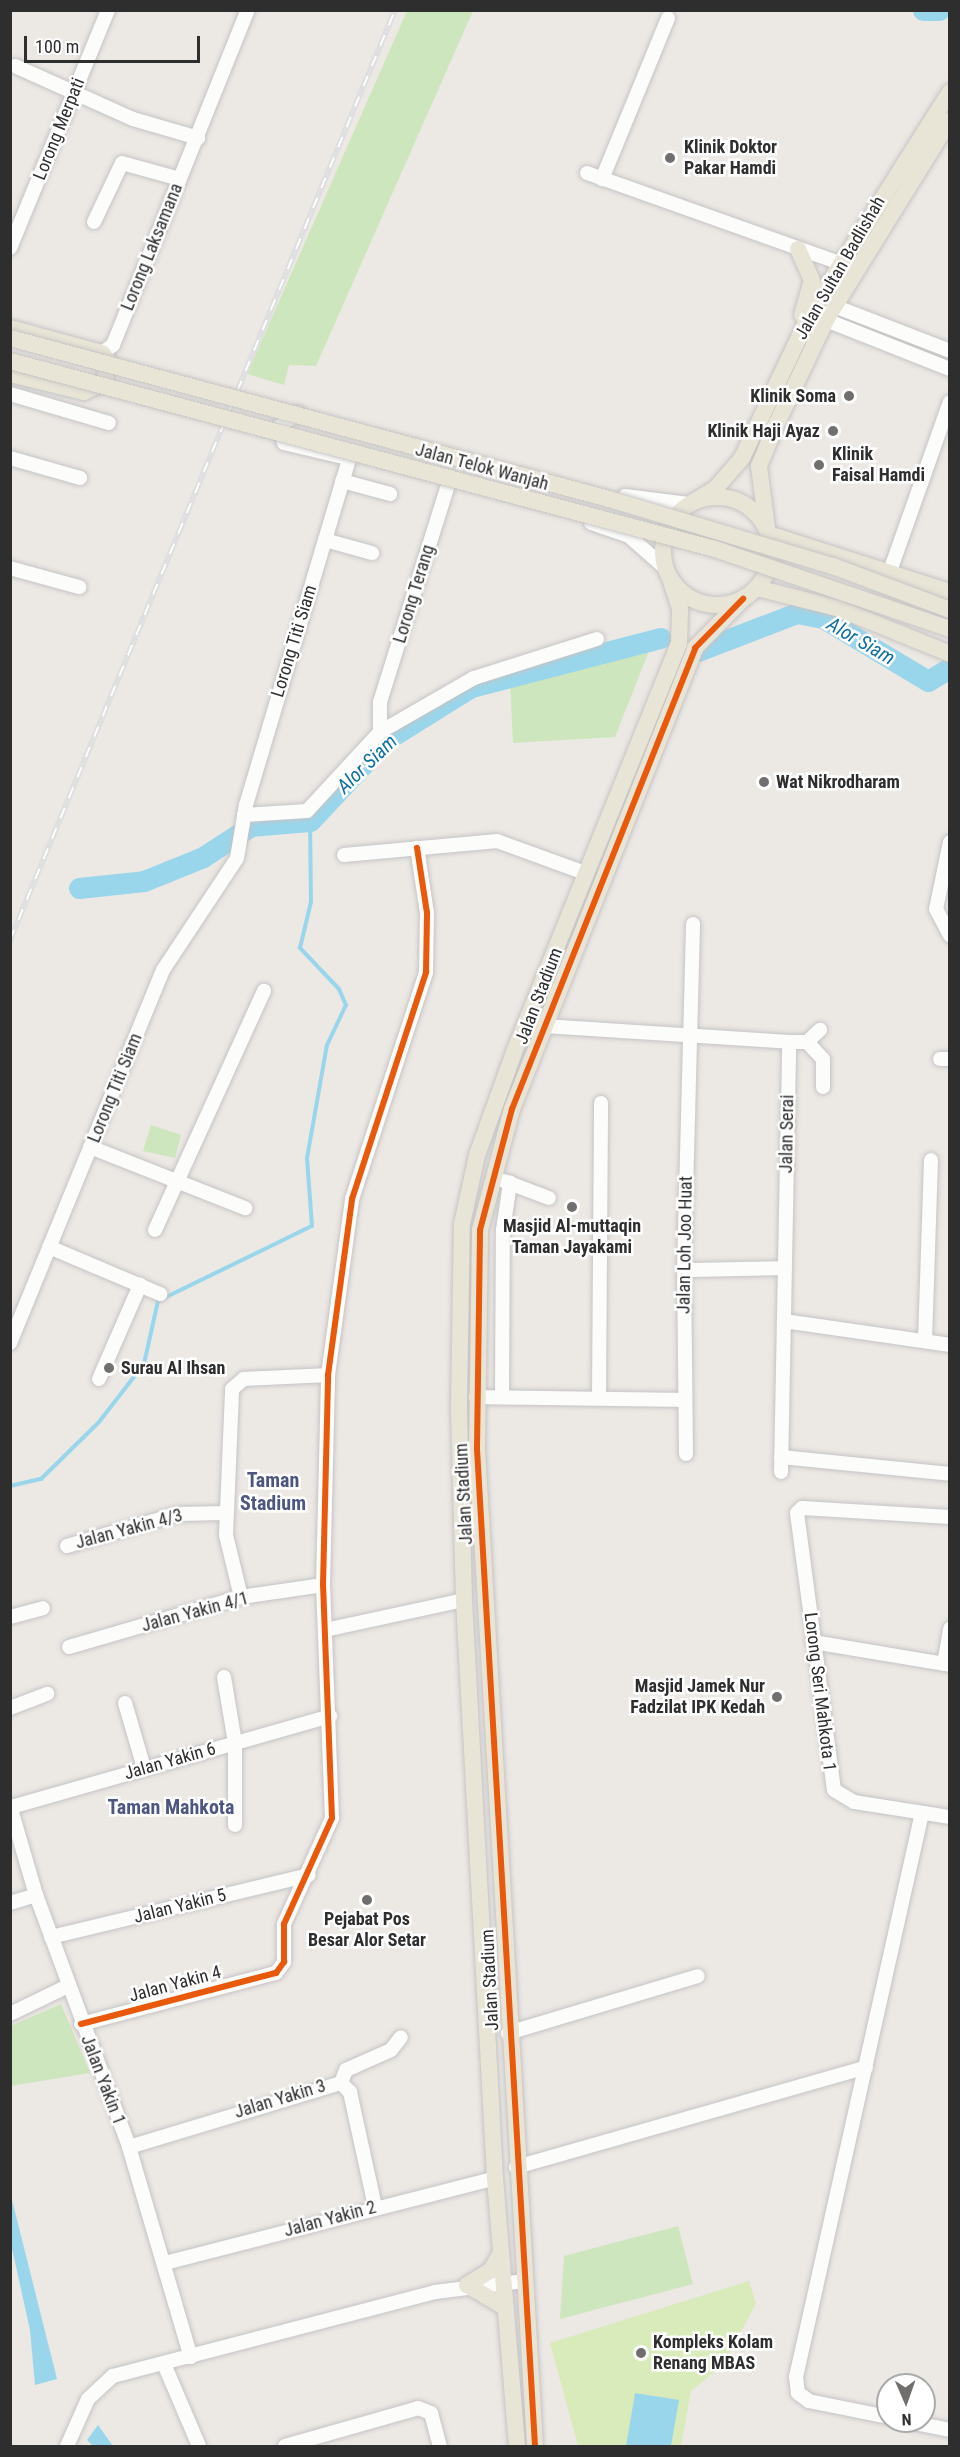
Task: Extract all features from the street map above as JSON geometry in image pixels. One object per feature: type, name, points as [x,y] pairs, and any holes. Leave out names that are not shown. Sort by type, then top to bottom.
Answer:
[{"type":"main road","name":"Jalan Sultan Badlishah","points":[[691,503],[716,488],[742,458],[791,354],[840,263],[950,92]]},
{"type":"main road","name":"Jalan Sultan Badlishah","points":[[768,531],[759,466],[830,313],[950,120]]},
{"type":"main road","points":[[791,354],[812,280],[798,249]]},
{"type":"main road","points":[[10,328],[102,353],[108,373],[94,391],[72,391],[10,374]]},
{"type":"main road","name":"Jalan Telok Wanjah","points":[[10,338],[609,499],[833,566],[950,610]]},
{"type":"main road","name":"Jalan Telok Wanjah","points":[[10,361],[715,549],[950,629]]},
{"type":"main road","points":[[729,498],[752,509],[768,531],[772,554],[757,588],[743,599],[711,605],[694,600],[667,573],[666,532],[691,503],[729,498]]},
{"type":"main road","points":[[768,531],[950,592]]},
{"type":"main road","name":"Jalan Stadium","points":[[517,2446],[495,2178],[464,1600],[459,1406],[462,1224],[477,1155],[585,873],[679,643],[680,609],[667,573]]},
{"type":"main road","points":[[757,588],[840,609],[944,652]]},
{"type":"main road","name":"Jalan Stadium","points":[[535,2446],[508,2033],[476,1397],[476,1280],[490,1177],[544,1026],[695,648],[743,599]]},
{"type":"main road","points":[[501,2253],[491,2270],[467,2285],[506,2308]]},
{"type":"street","name":"Lorong Merpati","points":[[10,248],[108,10]]},
{"type":"street","name":"Lorong Laksamana","points":[[102,353],[113,345],[248,10]]},
{"type":"street","points":[[602,179],[668,18]]},
{"type":"street","points":[[15,66],[133,119],[198,138]]},
{"type":"street","points":[[94,222],[122,163],[180,179]]},
{"type":"street","points":[[587,173],[840,263]]},
{"type":"street","points":[[830,313],[950,351]]},
{"type":"street","points":[[830,313],[950,369]]},
{"type":"street","points":[[10,394],[109,423]]},
{"type":"street","points":[[890,571],[950,402]]},
{"type":"street","points":[[667,573],[629,536],[448,485],[284,443],[279,431],[283,419],[296,412],[346,422],[650,502],[691,503]]},
{"type":"street","points":[[10,458],[80,478]]},
{"type":"street","name":"Lorong Titi Siam","points":[[10,1343],[15,1319],[49,1247],[163,970],[237,858],[243,820],[349,459]]},
{"type":"street","points":[[342,480],[390,494]]},
{"type":"street","name":"Lorong Terang","points":[[380,732],[380,702],[448,485]]},
{"type":"street","points":[[325,540],[372,553]]},
{"type":"street","points":[[10,568],[79,587]]},
{"type":"street","points":[[243,820],[307,811],[380,732],[474,678],[597,639]]},
{"type":"street","points":[[344,855],[497,841],[585,873]]},
{"type":"street","points":[[950,842],[936,909],[950,935]]},
{"type":"street","points":[[309,1875],[333,1807],[323,1585],[328,1375],[352,1199],[426,972],[427,913],[417,848]]},
{"type":"street","name":"Jalan Loh Joo Huat","points":[[686,1454],[683,1400],[684,1270],[693,924]]},
{"type":"street","points":[[155,1230],[264,991]]},
{"type":"street","points":[[544,1026],[789,1042],[807,1042],[820,1030]]},
{"type":"street","name":"Jalan Serai","points":[[781,1472],[789,1042]]},
{"type":"street","points":[[807,1042],[822,1059],[824,1087]]},
{"type":"street","points":[[599,1398],[601,1104]]},
{"type":"street","points":[[90,1147],[245,1208]]},
{"type":"street","points":[[926,1341],[931,1160]]},
{"type":"street","points":[[490,1177],[549,1198]]},
{"type":"street","points":[[502,1397],[502,1230],[510,1184]]},
{"type":"street","points":[[49,1247],[160,1294]]},
{"type":"street","points":[[684,1270],[784,1268]]},
{"type":"street","points":[[99,1378],[108,1367],[140,1285]]},
{"type":"street","points":[[784,1321],[950,1345]]},
{"type":"street","points":[[241,1598],[228,1554],[226,1513],[237,1381],[328,1375]]},
{"type":"street","points":[[476,1397],[683,1400]]},
{"type":"street","points":[[781,1457],[950,1474]]},
{"type":"street","name":"Lorong Seri Mahkota 1","points":[[950,1517],[798,1509],[813,1642],[834,1790],[854,1802],[950,1817]]},
{"type":"street","name":"Jalan Yakin 4/3","points":[[67,1546],[177,1514],[226,1513]]},
{"type":"street","name":"Jalan Yakin 4/1","points":[[69,1647],[241,1598],[323,1585]]},
{"type":"street","points":[[325,1630],[464,1600]]},
{"type":"street","points":[[10,1617],[43,1608]]},
{"type":"street","points":[[813,1642],[947,1664],[950,1629]]},
{"type":"street","points":[[224,1677],[235,1743],[235,1825]]},
{"type":"street","points":[[10,1708],[47,1694]]},
{"type":"street","points":[[125,1703],[144,1768]]},
{"type":"street","name":"Jalan Yakin 6","points":[[11,1806],[330,1716]]},
{"type":"street","name":"Jalan Yakin 1","points":[[11,1806],[36,1895],[81,2024],[129,2147],[191,2357]]},
{"type":"street","points":[[876,2415],[809,2401],[798,2393],[796,2377],[922,1813]]},
{"type":"street","name":"Jalan Yakin 5","points":[[51,1937],[309,1875]]},
{"type":"street","name":"Jalan Yakin 4","points":[[81,2024],[276,1973],[284,1962],[284,1924],[309,1875]]},
{"type":"street","points":[[10,1903],[36,1895]]},
{"type":"street","points":[[508,2033],[698,1976]]},
{"type":"street","points":[[10,2014],[68,1986]]},
{"type":"street","points":[[341,2083],[346,2070],[391,2050],[401,2037]]},
{"type":"street","points":[[516,2167],[866,2067]]},
{"type":"street","name":"Jalan Yakin 3","points":[[129,2147],[341,2083],[350,2092],[375,2207]]},
{"type":"street","name":"Jalan Yakin 2","points":[[165,2263],[375,2207],[495,2178]]},
{"type":"street","points":[[67,2446],[88,2399],[101,2384],[164,2364],[467,2285],[524,2280]]},
{"type":"street","points":[[164,2364],[199,2446]]},
{"type":"street","points":[[285,2446],[309,2443],[423,2408],[431,2413],[440,2446]]},
{"type":"green space","points":[[407,11],[473,11],[316,366],[289,365],[284,385],[247,374]]},
{"type":"green space","points":[[649,651],[615,737],[513,743],[510,681],[593,657]]},
{"type":"green space","points":[[151,1125],[181,1135],[175,1158],[143,1151]]},
{"type":"green space","points":[[61,2004],[90,2073],[11,2086],[11,2026]]},
{"type":"green space","points":[[678,2226],[693,2284],[560,2319],[564,2256]]},
{"type":"green space","name":"Kompleks Kolam Renang MBAS","points":[[749,2281],[756,2303],[724,2364],[691,2391],[681,2446],[578,2446],[550,2343]]},
{"type":"water","points":[[11,2196],[57,2379],[35,2385],[30,2330],[11,2244]]},
{"type":"water","points":[[635,2393],[679,2400],[671,2446],[626,2446]]},
{"type":"water","points":[[98,2425],[113,2446],[93,2446],[87,2440]]},
{"type":"waterway","points":[[923,10],[939,10]]},
{"type":"waterway","name":"Alor Siam","points":[[698,651],[797,613],[823,618],[928,681],[950,668]]},
{"type":"waterway","name":"Alor Siam","points":[[79,888],[144,881],[203,857],[251,826],[310,821],[386,740],[471,687],[661,638]]},
{"type":"waterway","points":[[10,1486],[41,1479],[99,1422],[144,1364],[158,1301],[312,1226],[307,1158],[327,1045],[346,1005],[339,989],[300,948],[311,902],[310,821]]},
{"type":"railway","points":[[10,940],[395,10]]},
{"type":"cycle path","points":[[535,2446],[477,1448],[480,1230],[512,1109],[695,648],[743,599]]},
{"type":"cycle path","points":[[81,2024],[276,1973],[284,1962],[284,1924],[332,1818],[323,1585],[328,1375],[352,1199],[426,972],[427,913],[417,848]]},
{"type":"place","name":"Klinik Doktor Pakar Hamdi","points":[[670,158]]},
{"type":"place","name":"Klinik Soma","points":[[849,396]]},
{"type":"place","name":"Klinik Haji Ayaz","points":[[833,431]]},
{"type":"place","name":"Klinik Faisal Hamdi","points":[[819,465]]},
{"type":"place","name":"Wat Nikrodharam","points":[[764,782]]},
{"type":"place","name":"Masjid Al-muttaqin Taman Jayakami","points":[[572,1207]]},
{"type":"place","name":"Surau Al Ihsan","points":[[109,1368]]},
{"type":"place","name":"Masjid Jamek Nur Fadzilat IPK Kedah","points":[[777,1697]]},
{"type":"place","name":"Pejabat Pos Besar Alor Setar","points":[[367,1900]]},
{"type":"place","name":"Kompleks Kolam Renang MBAS","points":[[641,2353]]},
{"type":"district","name":"Taman Stadium","points":[[273,1492]]},
{"type":"district","name":"Taman Mahkota","points":[[171,1807]]}]
